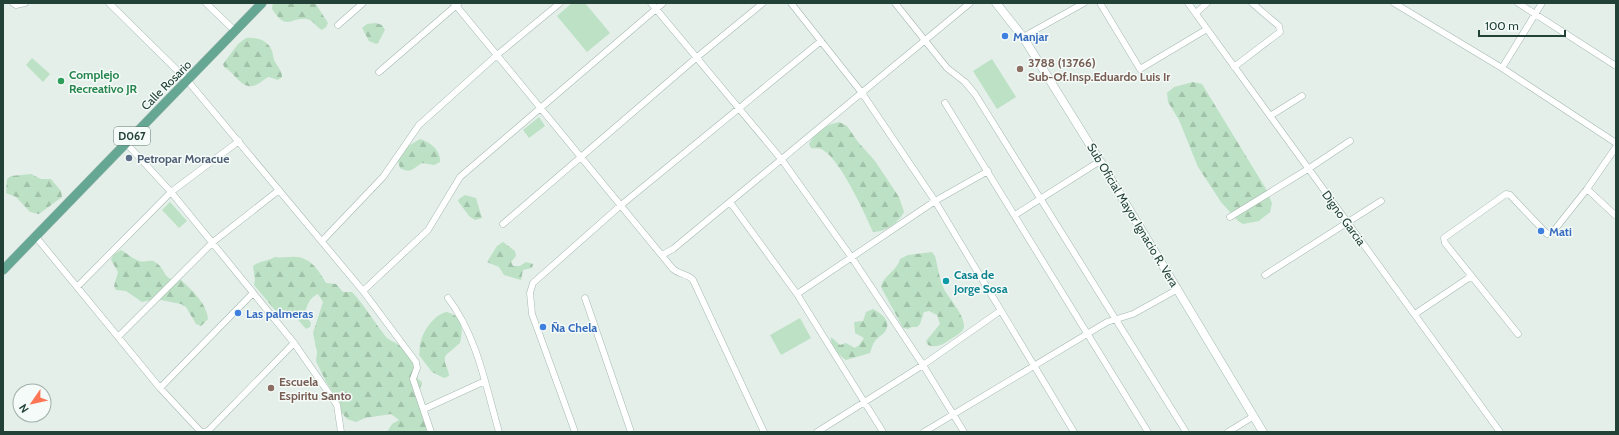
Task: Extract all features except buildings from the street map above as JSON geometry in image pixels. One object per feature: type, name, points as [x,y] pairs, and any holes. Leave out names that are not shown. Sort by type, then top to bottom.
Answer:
[{"type":"main road","name":"Calle Rosario","points":[[3,270],[262,3]]},
{"type":"street","points":[[13,3],[16,5],[25,3]]},
{"type":"street","points":[[109,3],[188,80],[363,291],[416,362],[417,368],[413,379],[431,432]]},
{"type":"street","points":[[206,3],[235,31]]},
{"type":"street","points":[[338,25],[363,3]]},
{"type":"street","points":[[322,241],[383,177],[419,125],[497,55],[560,3]]},
{"type":"street","points":[[651,3],[782,160],[852,258],[923,365],[964,432]]},
{"type":"street","points":[[363,291],[428,230],[460,177],[663,3]]},
{"type":"street","points":[[503,224],[696,58],[763,3]]},
{"type":"street","points":[[790,3],[862,93],[935,201],[1074,432]]},
{"type":"street","points":[[895,3],[950,72],[965,82],[975,94],[1186,432]]},
{"type":"street","points":[[662,255],[673,250],[970,3]]},
{"type":"street","name":"Sub Oficial Mayor Ignacio R. Vera","points":[[996,3],[1022,37],[1100,161],[1178,288],[1263,432]]},
{"type":"street","points":[[1022,37],[1084,3]]},
{"type":"street","points":[[1100,3],[1140,70],[1208,29]]},
{"type":"street","name":"Digno Garcia","points":[[1188,3],[1500,432]]},
{"type":"street","points":[[1196,13],[1207,3]]},
{"type":"street","points":[[1234,67],[1280,32],[1279,26],[1252,3]]},
{"type":"street","points":[[1394,3],[1502,68],[1616,143]]},
{"type":"street","points":[[1518,3],[1616,66]]},
{"type":"street","points":[[1502,68],[1542,3]]},
{"type":"street","points":[[380,72],[456,4],[620,206],[676,272],[690,276],[693,280],[764,432]]},
{"type":"street","points":[[575,432],[532,314],[530,293],[533,283],[541,274],[620,206],[821,41]]},
{"type":"street","points":[[1270,116],[1302,96]]},
{"type":"street","points":[[945,103],[1148,432]]},
{"type":"street","points":[[1230,217],[1308,169],[1350,140]]},
{"type":"street","points":[[126,142],[213,242],[294,343],[337,405],[341,432]]},
{"type":"street","points":[[78,286],[171,192],[239,142]]},
{"type":"street","points":[[1518,334],[1470,277],[1444,243],[1443,240],[1445,236],[1506,194],[1510,195],[1547,234],[1552,233],[1587,190],[1616,147]]},
{"type":"street","points":[[1015,215],[1100,161]]},
{"type":"street","points":[[797,294],[935,201],[988,171]]},
{"type":"street","points":[[118,337],[213,242],[279,190]]},
{"type":"street","points":[[1587,190],[1616,216]]},
{"type":"street","points":[[1265,275],[1381,201]]},
{"type":"street","points":[[730,202],[797,294],[883,432]]},
{"type":"street","points":[[36,237],[78,286],[160,388],[197,429],[202,432],[208,431],[294,343]]},
{"type":"street","points":[[1415,314],[1470,277]]},
{"type":"street","points":[[924,432],[1108,322],[1133,314],[1178,288]]},
{"type":"street","points":[[160,388],[253,293]]},
{"type":"street","points":[[448,298],[463,319],[476,350],[499,432]]},
{"type":"street","points":[[585,298],[630,432]]},
{"type":"street","points":[[817,432],[923,365],[1000,311]]},
{"type":"street","points":[[424,409],[485,381]]},
{"type":"street","points":[[1228,432],[1254,416]]},
{"type":"green space","points":[[273,3],[315,3],[328,23],[322,30],[307,19],[285,22],[277,16],[272,9]]},
{"type":"green space","points":[[572,3],[585,3],[610,33],[587,52],[557,16]]},
{"type":"green space","points":[[376,23],[382,25],[385,30],[376,44],[369,41],[362,28],[367,24]]},
{"type":"green space","points":[[246,38],[258,39],[268,44],[282,77],[278,80],[269,77],[256,85],[248,86],[244,85],[224,67],[223,64],[238,44]]},
{"type":"green space","points":[[32,58],[50,74],[43,82],[26,65]]},
{"type":"green space","points":[[992,59],[1016,97],[997,109],[973,71]]},
{"type":"green space","points":[[1193,82],[1202,84],[1266,189],[1272,203],[1270,212],[1259,221],[1243,224],[1238,221],[1221,202],[1198,167],[1179,120],[1168,102],[1167,93],[1174,87]]},
{"type":"green space","points":[[539,117],[545,126],[529,138],[523,130]]},
{"type":"green space","points":[[839,122],[847,126],[858,142],[875,161],[899,197],[904,212],[895,223],[887,229],[873,232],[864,212],[837,165],[823,150],[811,148],[809,144],[821,129]]},
{"type":"green space","points":[[420,139],[427,142],[437,150],[440,162],[434,165],[422,163],[409,171],[400,168],[397,158],[400,151]]},
{"type":"green space","points":[[31,174],[41,179],[51,179],[61,191],[62,197],[39,214],[30,212],[16,197],[6,193],[7,179],[11,176]]},
{"type":"green space","points":[[465,195],[476,198],[482,218],[475,220],[469,216],[458,201]]},
{"type":"green space","points":[[170,202],[187,221],[179,228],[162,210]]},
{"type":"green space","points":[[503,242],[515,251],[516,256],[511,262],[513,266],[520,266],[526,262],[533,264],[532,268],[523,270],[521,280],[504,275],[499,267],[487,262],[497,246]]},
{"type":"green space","points":[[121,250],[139,261],[155,262],[162,268],[167,277],[170,279],[181,280],[202,303],[208,319],[201,326],[196,324],[186,307],[181,304],[156,299],[142,302],[126,291],[116,290],[114,286],[118,272],[111,260],[113,255]]},
{"type":"green space","points":[[932,252],[935,256],[943,286],[964,323],[964,327],[960,333],[938,346],[928,345],[926,341],[940,324],[937,315],[929,311],[924,312],[920,324],[917,327],[908,329],[903,328],[881,287],[884,280],[896,267],[900,259],[908,255]]},
{"type":"green space","points":[[275,257],[303,258],[316,268],[326,283],[336,284],[343,292],[352,292],[386,337],[407,352],[414,364],[418,379],[422,382],[418,398],[427,432],[387,432],[392,424],[399,420],[391,414],[365,418],[356,422],[347,419],[341,412],[340,403],[326,382],[316,361],[317,352],[313,333],[323,302],[318,294],[309,302],[305,314],[311,323],[310,327],[306,329],[293,314],[284,318],[279,315],[254,285],[255,280],[253,266]]},
{"type":"green space","points":[[873,309],[880,313],[887,322],[884,333],[875,341],[870,353],[846,360],[833,347],[831,337],[840,345],[846,343],[855,348],[864,338],[855,333],[854,322],[863,321],[866,312]]},
{"type":"green space","points":[[447,312],[457,317],[461,324],[462,333],[460,343],[446,355],[445,363],[449,376],[444,378],[432,372],[419,355],[423,335],[429,325],[437,316]]},
{"type":"green space","points":[[800,318],[811,338],[781,355],[770,335]]},
{"type":"place","name":"Manjar","points":[[1005,36]]},
{"type":"place","name":"3788 (13766) Sub-Of.Insp.Eduardo Luis Ir","points":[[1020,69]]},
{"type":"place","name":"Complejo Recreativo JR","points":[[61,81]]},
{"type":"place","name":"Petropar Moracue","points":[[129,158]]},
{"type":"place","name":"Mati","points":[[1541,231]]},
{"type":"place","name":"Casa de Jorge Sosa","points":[[946,281]]},
{"type":"place","name":"Las palmeras","points":[[238,313]]},
{"type":"place","name":"Ña Chela","points":[[543,327]]},
{"type":"place","name":"Escuela Espiritu Santo","points":[[271,388]]}]
